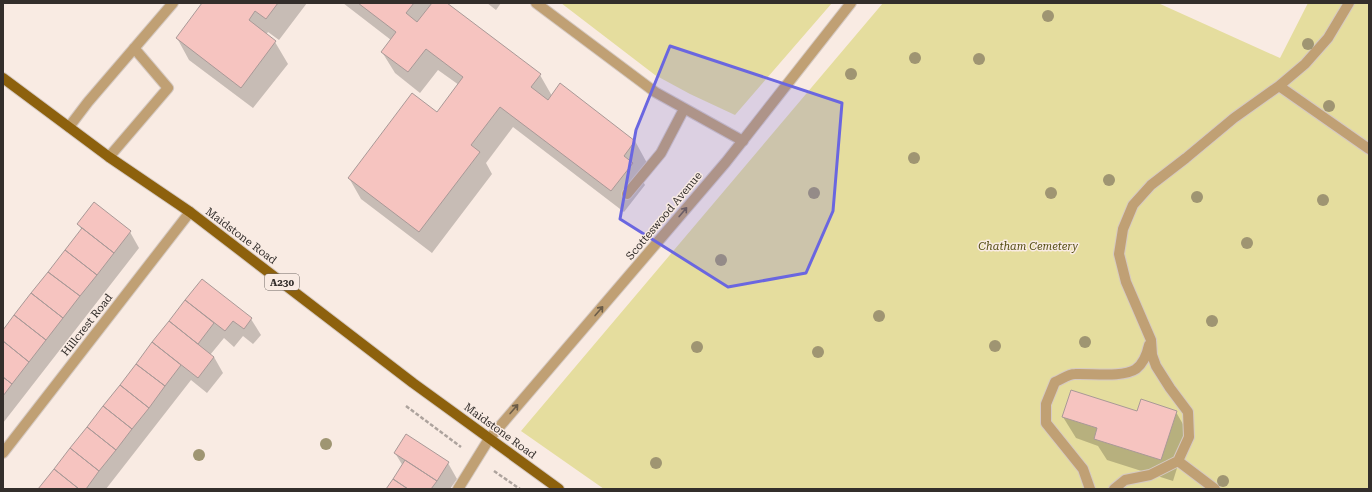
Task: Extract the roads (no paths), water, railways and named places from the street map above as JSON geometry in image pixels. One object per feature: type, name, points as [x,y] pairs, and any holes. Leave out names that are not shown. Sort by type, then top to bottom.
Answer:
[{"type":"main road","name":"Maidstone Road","points":[[3,78],[109,157],[190,212],[489,439],[559,489]]},
{"type":"street","points":[[69,127],[88,102],[173,3]]},
{"type":"street","points":[[536,3],[655,92],[743,141]]},
{"type":"street","name":"Scotteswood Avenue","points":[[458,489],[489,439],[726,162],[851,3]]},
{"type":"street","points":[[1114,489],[1125,480],[1150,475],[1178,461],[1189,436],[1188,412],[1156,366],[1152,355],[1151,340],[1126,282],[1119,254],[1123,229],[1133,205],[1151,185],[1234,118],[1279,86],[1305,64],[1328,38],[1349,3]]},
{"type":"street","points":[[109,157],[168,88],[134,48]]},
{"type":"street","points":[[1279,86],[1369,149]]},
{"type":"street","points":[[627,194],[661,154],[684,108]]},
{"type":"street","name":"Hillcrest Road","points":[[3,453],[190,212]]},
{"type":"street","points":[[1090,489],[1083,469],[1046,423],[1046,404],[1055,382],[1073,374],[1124,373],[1136,369],[1146,357],[1151,340]]},
{"type":"street","points":[[1178,461],[1215,489]]},
{"type":"park label","name":"Chatham Cemetery","points":[[1028,246]]}]
